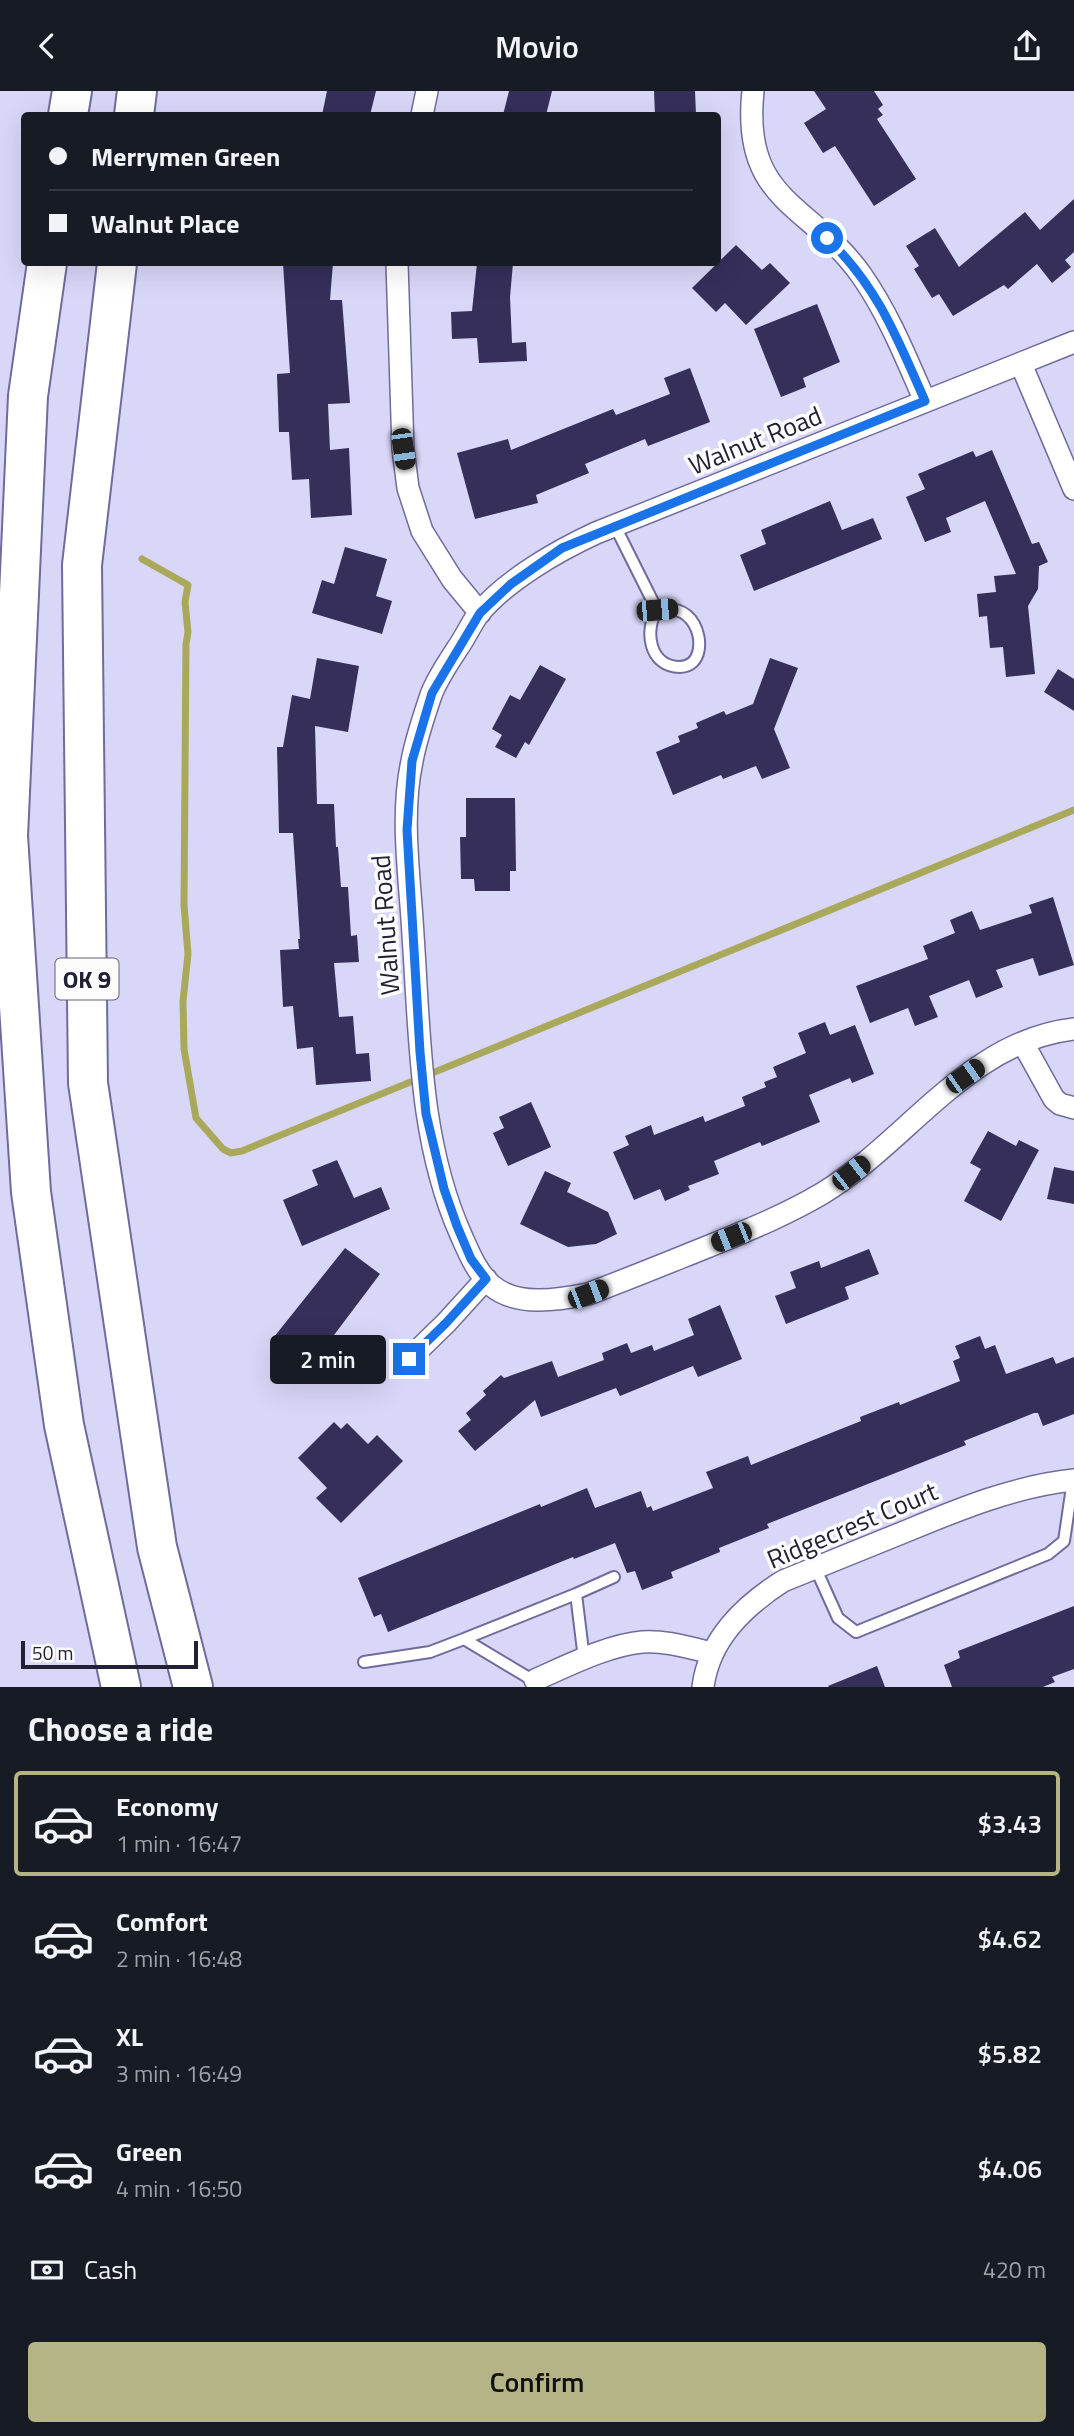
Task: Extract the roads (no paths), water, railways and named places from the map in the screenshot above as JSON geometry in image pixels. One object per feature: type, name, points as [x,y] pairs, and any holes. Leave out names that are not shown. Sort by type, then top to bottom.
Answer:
[{"type":"highway","points":[[68,112],[72,91]]},
{"type":"highway","points":[[134,112],[137,91]]},
{"type":"highway","name":"OK 9","points":[[47,266],[28,396],[8,836],[31,1192],[64,1425],[121,1687]]},
{"type":"highway","name":"OK 9","points":[[117,266],[82,565],[88,1083],[157,1547],[193,1687]]},
{"type":"street","points":[[423,112],[427,91]]},
{"type":"street","points":[[753,91],[751,123],[767,178],[784,201],[827,238],[861,275],[890,321],[925,401]]},
{"type":"street","points":[[397,266],[403,449],[408,488],[422,531],[452,579],[480,613]]},
{"type":"street","name":"Walnut Road","points":[[1074,342],[562,548],[511,584],[480,613],[432,693],[412,761],[407,830],[426,1114],[444,1189],[471,1259],[486,1279],[500,1291],[518,1297],[541,1300],[588,1294],[756,1227],[825,1192],[880,1150],[949,1088],[982,1064],[1035,1038],[1074,1029]]},
{"type":"street","points":[[1021,364],[1074,489]]},
{"type":"street","points":[[1023,1043],[1054,1099],[1074,1108]]},
{"type":"street","points":[[409,1359],[486,1279]]},
{"type":"street","name":"Ridgecrest Court","points":[[703,1687],[712,1653],[725,1630],[765,1593],[783,1581],[956,1510],[1009,1493],[1073,1480]]},
{"type":"street","points":[[533,1683],[628,1644],[660,1642],[712,1653]]},
{"type":"lane","points":[[615,526],[657,610]]},
{"type":"lane","points":[[673,608],[692,621],[700,644],[698,654],[689,663],[680,667],[665,662],[655,654],[649,639],[649,627],[657,610],[673,608]]},
{"type":"lane","points":[[815,1567],[838,1618],[856,1632],[1048,1554],[1064,1541],[1073,1480]]},
{"type":"lane","points":[[364,1663],[430,1652],[614,1577]]},
{"type":"lane","points":[[576,1594],[584,1660]]},
{"type":"lane","points":[[464,1639],[533,1683]]},
{"type":"waterway","points":[[142,559],[188,585],[185,602],[188,632],[184,905],[188,954],[183,1001],[184,1049],[196,1118],[223,1149],[231,1153],[242,1151],[1074,810]]}]
